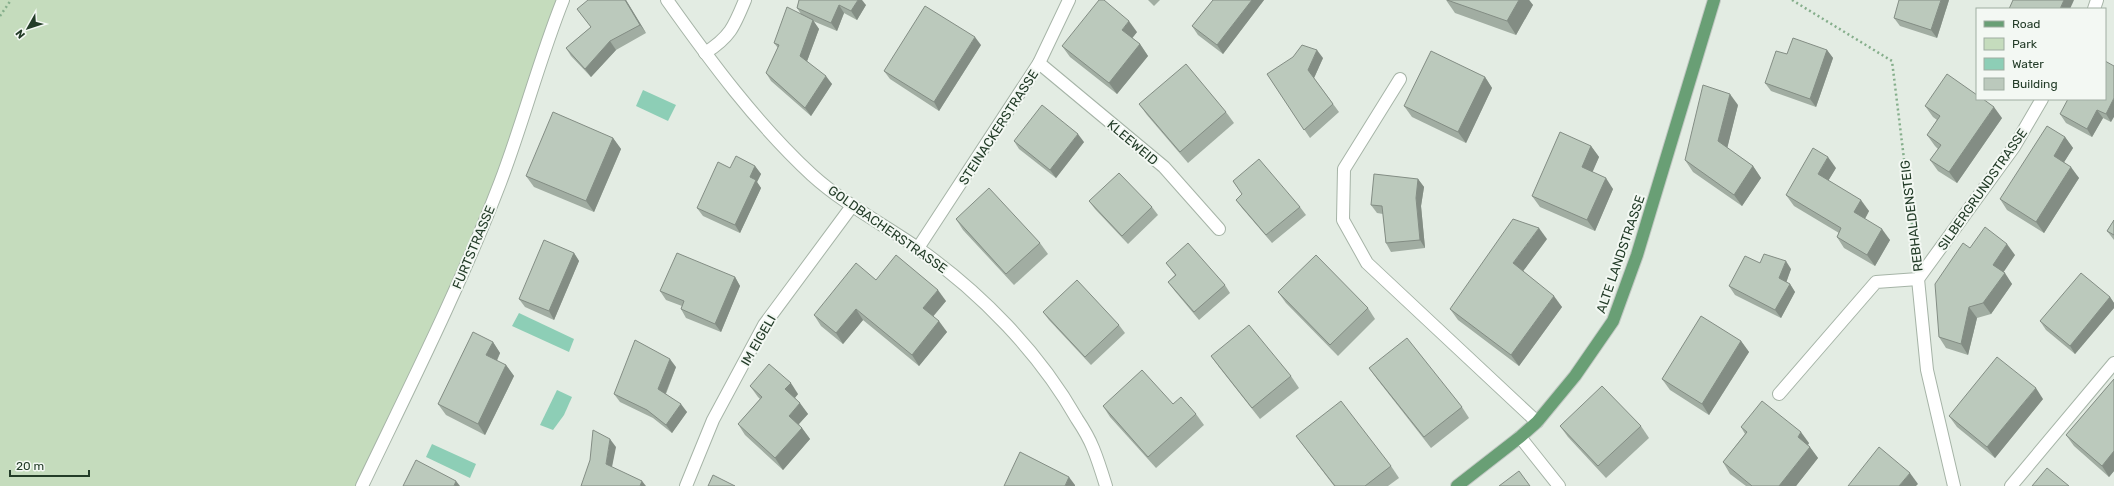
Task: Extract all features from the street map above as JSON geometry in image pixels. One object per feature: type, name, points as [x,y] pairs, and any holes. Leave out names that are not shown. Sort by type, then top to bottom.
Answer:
[{"type":"main road","name":"ALTE LANDSTRASSE","points":[[1457,486],[1537,422],[1576,376],[1613,321],[1637,255],[1714,0]]},
{"type":"street","name":"FURTSTRASSE","points":[[362,486],[448,306],[500,182],[545,46],[563,0]]},
{"type":"street","name":"GOLDBACHERSTRASSE","points":[[667,0],[735,92],[772,135],[813,175],[852,206],[918,248],[951,274],[990,310],[1039,361],[1070,407],[1093,447],[1106,486]]},
{"type":"street","points":[[705,52],[722,42],[736,22],[745,0]]},
{"type":"street","name":"STEINACKERSTRASSE","points":[[918,248],[1039,63],[1069,0]]},
{"type":"street","name":"KLEEWEID","points":[[1039,63],[1164,167],[1218,229]]},
{"type":"street","points":[[1400,79],[1344,169],[1344,220],[1367,263],[1537,422]]},
{"type":"street","name":"SILBERGRUNDSTRASSE","points":[[1918,279],[2014,147],[2041,100]]},
{"type":"street","name":"IM EIGELI","points":[[686,486],[713,420],[764,325],[852,206]]},
{"type":"street","points":[[1779,394],[1876,282],[1918,279]]},
{"type":"street","name":"REBHALDENSTEIG","points":[[1918,279],[1927,370],[1954,486]]},
{"type":"street","points":[[2011,486],[2114,363]]},
{"type":"street","points":[[1520,437],[1559,486]]},
{"type":"path","points":[[0,16],[11,0]]},
{"type":"path","name":"REBHALDENSTEIG","points":[[1792,0],[1892,61],[1918,279]]},
{"type":"green space","points":[[0,0],[563,0],[500,183],[362,486],[0,486]]},
{"type":"water","points":[[643,90],[676,105],[668,121],[636,106]]},
{"type":"water","points":[[519,313],[574,339],[569,352],[512,326]]},
{"type":"water","points":[[557,390],[572,397],[564,415],[553,430],[540,425]]},
{"type":"water","points":[[432,444],[476,464],[470,478],[426,457]]},
{"type":"building","points":[[588,0],[625,0],[640,25],[610,41],[585,69],[566,48],[591,27],[577,9]]},
{"type":"building","points":[[799,0],[858,0],[851,11],[839,5],[831,23],[797,8]]},
{"type":"building","points":[[1099,0],[1104,0],[1129,21],[1122,30],[1140,44],[1109,83],[1062,46]]},
{"type":"building","points":[[1213,0],[1252,0],[1217,45],[1192,26]]},
{"type":"building","points":[[1447,0],[1519,0],[1507,21]]},
{"type":"building","points":[[1899,0],[1941,0],[1931,30],[1894,18]]},
{"type":"building","points":[[2013,0],[2064,0],[2060,8],[2009,8]]},
{"type":"building","points":[[925,6],[975,37],[934,102],[884,71]]},
{"type":"building","points":[[787,7],[813,20],[800,56],[826,76],[805,108],[766,73],[779,45],[774,43]]},
{"type":"building","points":[[1793,38],[1827,50],[1810,99],[1765,83],[1776,51],[1787,54]]},
{"type":"building","points":[[1302,45],[1317,50],[1308,70],[1333,104],[1304,130],[1267,74],[1293,57]]},
{"type":"building","points":[[1431,51],[1485,77],[1458,132],[1404,106]]},
{"type":"building","points":[[2106,62],[2114,66],[2114,98],[2106,114],[2097,110],[2087,129],[2060,114],[2067,100],[2106,100]]},
{"type":"building","points":[[1186,64],[1226,112],[1180,152],[1139,104]]},
{"type":"building","points":[[1947,74],[1976,94],[1976,100],[1984,100],[1994,107],[1949,172],[1930,160],[1941,145],[1927,135],[1940,116],[1925,106]]},
{"type":"building","points":[[1703,85],[1730,94],[1718,141],[1753,166],[1734,195],[1685,160]]},
{"type":"building","points":[[1042,105],[1078,134],[1050,170],[1014,141]]},
{"type":"building","points":[[553,112],[613,138],[586,201],[526,176]]},
{"type":"building","points":[[2047,126],[2065,137],[2054,156],[2071,167],[2036,222],[2000,199]]},
{"type":"building","points":[[1560,132],[1591,146],[1582,167],[1606,178],[1587,220],[1532,196]]},
{"type":"building","points":[[1813,148],[1828,157],[1818,174],[1861,200],[1854,212],[1882,229],[1867,255],[1837,237],[1841,228],[1786,195]]},
{"type":"building","points":[[736,156],[755,166],[750,177],[756,180],[735,225],[697,208],[718,162],[730,168]]},
{"type":"building","points":[[1259,159],[1300,207],[1266,235],[1236,200],[1242,194],[1233,181]]},
{"type":"building","points":[[1119,173],[1152,207],[1122,236],[1089,201]]},
{"type":"building","points":[[1374,174],[1418,179],[1416,198],[1420,240],[1386,243],[1382,206],[1371,205]]},
{"type":"building","points":[[989,188],[1040,243],[1006,274],[956,219]]},
{"type":"building","points":[[1513,219],[1539,228],[1513,263],[1554,296],[1511,355],[1450,309]]},
{"type":"building","points":[[2114,220],[2114,235],[2107,231]]},
{"type":"building","points":[[1985,227],[2007,244],[1993,265],[2005,273],[1983,303],[1969,307],[1961,344],[1939,337],[1935,284],[1963,243],[1970,248]]},
{"type":"building","points":[[544,240],[574,253],[549,311],[519,299]]},
{"type":"building","points":[[1188,243],[1225,285],[1194,312],[1168,282],[1176,275],[1166,263]]},
{"type":"building","points":[[677,253],[735,277],[715,324],[681,309],[684,301],[660,291]]},
{"type":"building","points":[[1764,254],[1786,261],[1779,278],[1790,284],[1775,310],[1729,286],[1745,256],[1760,263]]},
{"type":"building","points":[[896,255],[938,290],[923,308],[939,321],[912,355],[856,309],[836,333],[814,315],[856,263],[876,280]]},
{"type":"building","points":[[1316,255],[1368,308],[1330,345],[1278,292]]},
{"type":"building","points":[[2081,273],[2110,297],[2070,346],[2040,321]]},
{"type":"building","points":[[1077,280],[1119,325],[1085,357],[1043,312]]},
{"type":"building","points":[[1701,316],[1741,341],[1702,404],[1662,379]]},
{"type":"building","points":[[1249,325],[1291,376],[1252,408],[1211,356]]},
{"type":"building","points":[[473,332],[493,342],[486,355],[506,365],[478,424],[438,404]]},
{"type":"building","points":[[1407,338],[1462,407],[1424,437],[1369,368]]},
{"type":"building","points":[[635,340],[670,359],[658,389],[681,404],[666,425],[647,410],[614,394]]},
{"type":"building","points":[[1997,357],[2036,388],[1987,447],[1949,416]]},
{"type":"building","points":[[769,364],[791,383],[785,389],[800,403],[789,416],[802,428],[775,458],[738,424],[762,397],[750,386]]},
{"type":"building","points":[[1142,370],[1173,404],[1181,397],[1196,414],[1148,457],[1103,406]]},
{"type":"building","points":[[2114,379],[2114,451],[2102,466],[2066,435]]},
{"type":"building","points":[[1602,386],[1641,426],[1598,466],[1560,426]]},
{"type":"building","points":[[1341,401],[1391,466],[1365,486],[1335,486],[1296,436]]},
{"type":"building","points":[[1762,401],[1801,432],[1798,437],[1810,447],[1779,486],[1752,486],[1723,462],[1747,432],[1741,427]]},
{"type":"building","points":[[593,430],[610,439],[606,464],[642,481],[640,486],[581,486],[590,460]]},
{"type":"building","points":[[1879,447],[1910,473],[1899,486],[1848,486]]},
{"type":"building","points":[[1020,452],[1069,477],[1065,486],[1004,486]]},
{"type":"building","points":[[416,460],[456,481],[454,486],[403,486]]},
{"type":"building","points":[[2047,468],[2069,486],[2032,486]]},
{"type":"building","points":[[1519,471],[1530,486],[1499,486]]},
{"type":"building","points":[[713,475],[735,486],[708,486]]}]
